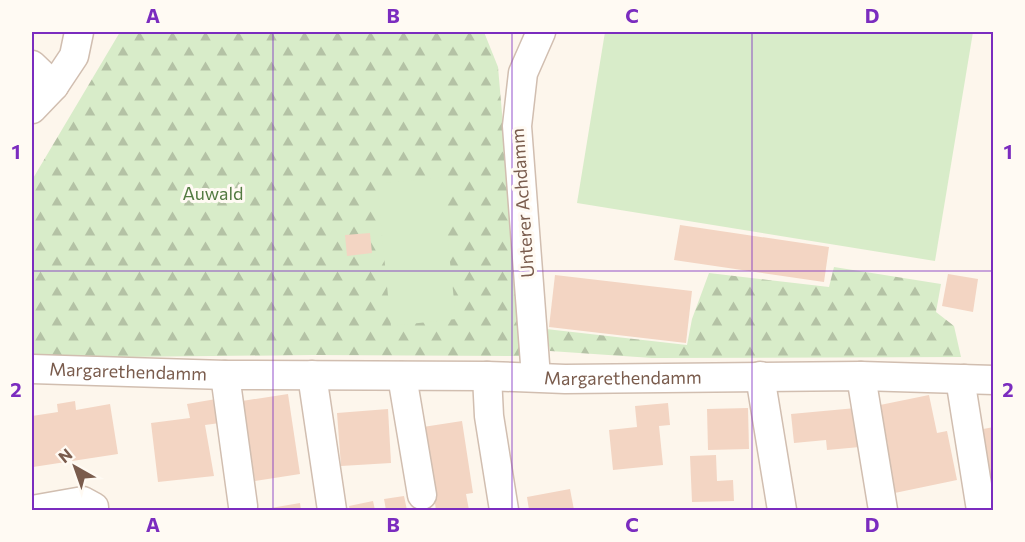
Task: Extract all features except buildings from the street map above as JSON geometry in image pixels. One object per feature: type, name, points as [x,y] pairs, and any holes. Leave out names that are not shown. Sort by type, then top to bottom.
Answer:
[{"type":"street","points":[[32,109],[54,86],[74,56],[79,32]]},
{"type":"street","name":"Unterer Achdamm","points":[[536,377],[517,126],[523,73],[541,32]]},
{"type":"street","points":[[32,65],[54,86]]},
{"type":"street","name":"Margarethendamm","points":[[32,369],[225,375],[487,376],[565,379],[861,376],[993,380]]},
{"type":"street","name":"Margarethendamm","points":[[225,375],[243,506]]},
{"type":"street","points":[[312,375],[332,510]]},
{"type":"street","points":[[402,376],[422,495]]},
{"type":"street","points":[[487,376],[489,416],[504,510]]},
{"type":"street","points":[[760,376],[782,510]]},
{"type":"street","points":[[861,376],[883,510]]},
{"type":"street","points":[[964,379],[962,391],[981,510]]},
{"type":"street","points":[[45,509],[83,501],[94,507],[94,510]]},
{"type":"green space","name":"Auwald","points":[[120,32],[484,32],[498,67],[523,356],[313,355],[32,358],[32,180]]},
{"type":"green space","points":[[605,32],[973,32],[935,261],[577,203]]},
{"type":"green space","points":[[441,177],[456,319],[391,326],[377,184]]},
{"type":"green space","points":[[834,267],[941,284],[936,312],[954,326],[961,357],[652,358],[550,351],[546,329],[687,345],[692,319],[709,273],[829,287]]}]
